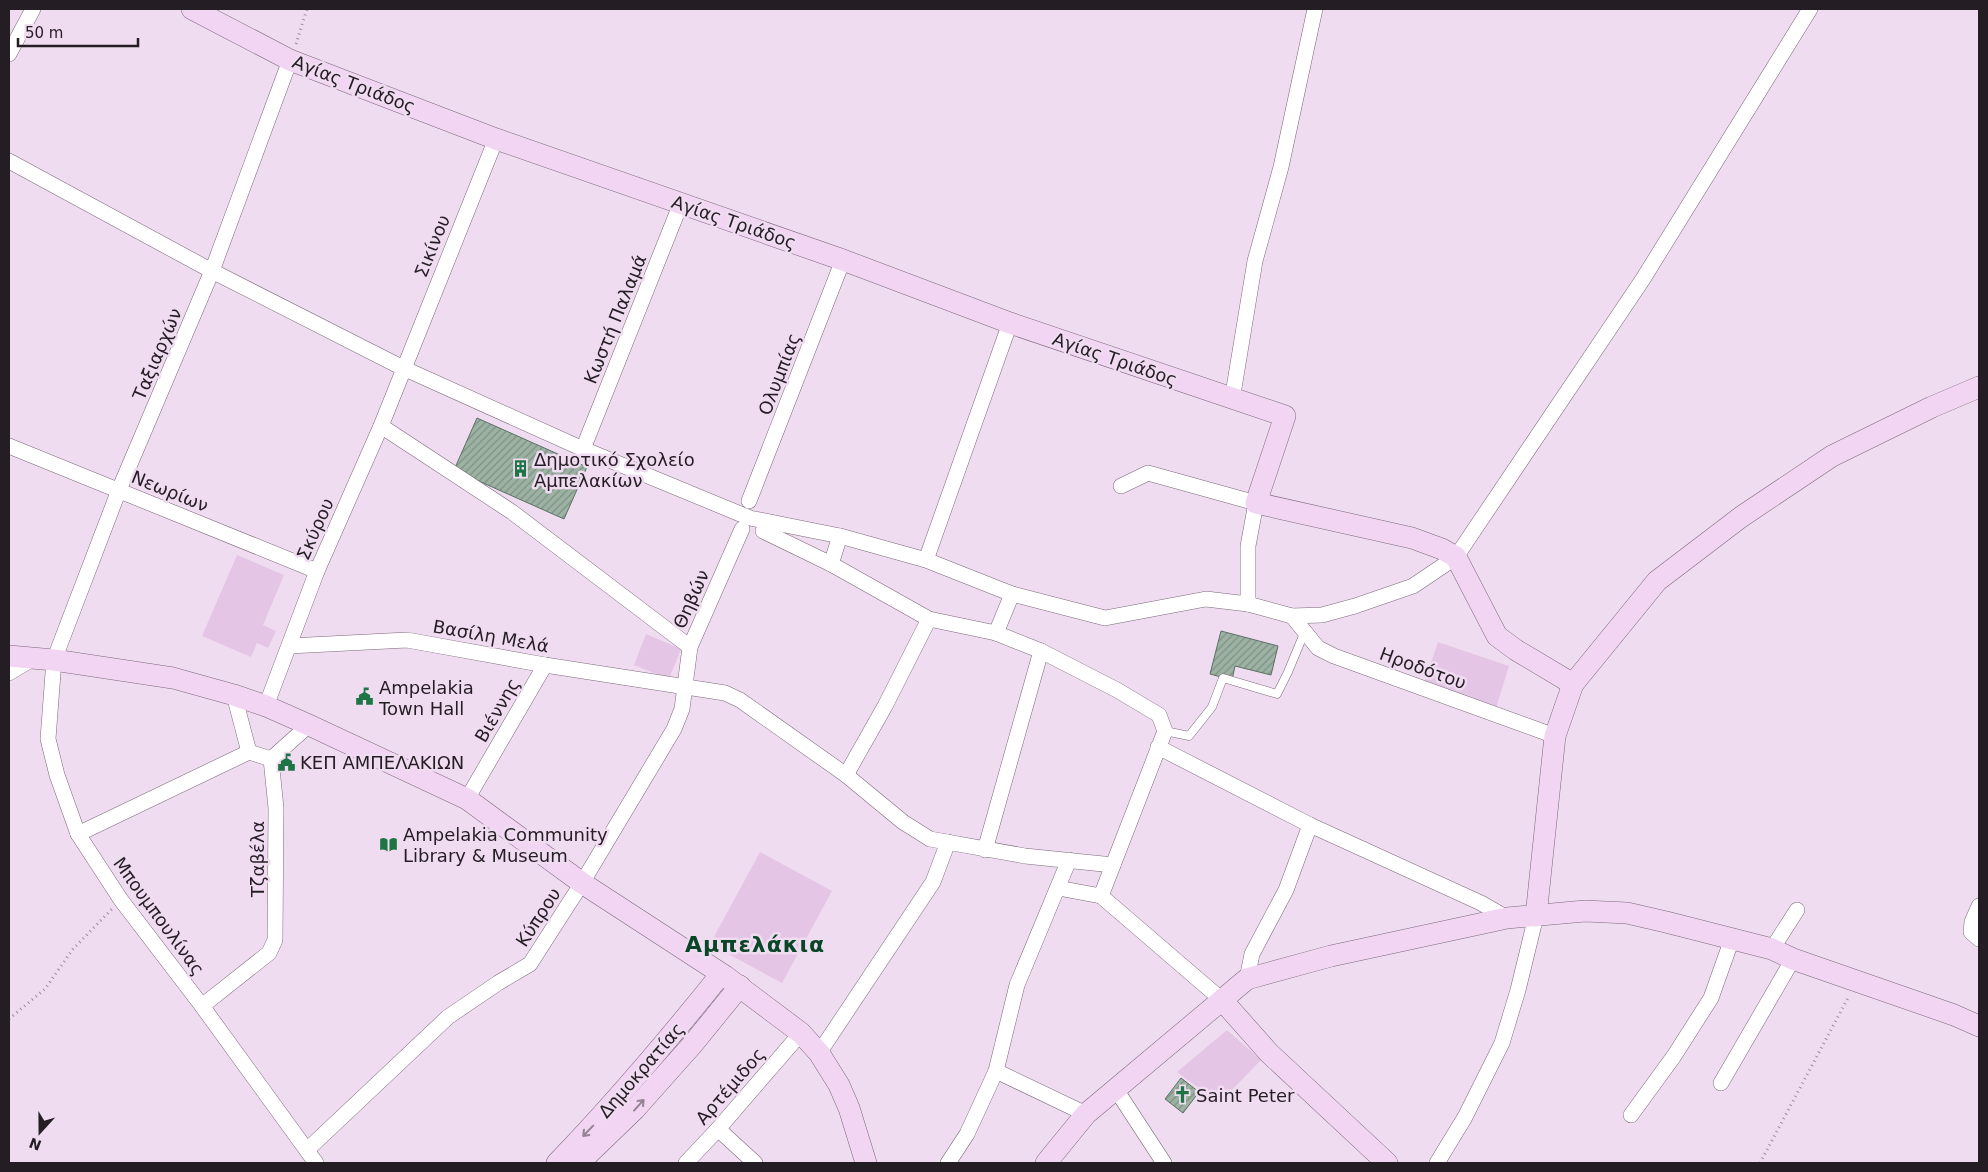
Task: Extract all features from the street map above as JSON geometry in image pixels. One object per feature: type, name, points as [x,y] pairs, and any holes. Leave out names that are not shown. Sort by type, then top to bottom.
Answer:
[{"type":"street","points":[[9,54],[33,9]]},
{"type":"street","name":"Αγίας Τριάδος","points":[[192,9],[290,60],[496,139],[843,260],[1010,323],[1232,400],[1285,416],[1256,503]]},
{"type":"street","points":[[1232,400],[1255,261],[1281,167],[1315,9]]},
{"type":"street","points":[[9,161],[212,271],[403,368],[583,449],[750,518],[840,536],[926,560],[1012,594],[1105,618],[1206,599],[1248,604],[1292,616],[1322,615],[1356,606],[1413,586],[1456,557],[1633,294],[1810,9]]},
{"type":"street","name":"Ταξιαρχών","points":[[44,659],[119,490],[212,271],[290,60]]},
{"type":"street","name":"Σικίνου","points":[[403,368],[496,139]]},
{"type":"street","name":"Κωστή Παλαμά","points":[[583,449],[681,204]]},
{"type":"street","name":"Ολυμπίας","points":[[749,501],[843,260]]},
{"type":"street","points":[[926,560],[1010,323]]},
{"type":"street","name":"Σκύρου","points":[[266,706],[317,571],[381,426],[403,368]]},
{"type":"street","points":[[1437,1163],[1465,1117],[1502,1043],[1518,990],[1536,916],[1555,736],[1573,684],[1657,581],[1741,517],[1832,456],[1932,407],[1979,387]]},
{"type":"street","points":[[381,426],[512,512],[690,647]]},
{"type":"street","name":"Νεωρίων","points":[[9,446],[317,571]]},
{"type":"street","points":[[1121,486],[1148,474],[1256,503],[1412,538],[1442,549],[1456,557],[1497,636],[1516,650],[1573,684]]},
{"type":"street","points":[[1248,604],[1248,546],[1256,503]]},
{"type":"street","name":"Θηβών","points":[[685,688],[690,647],[742,529]]},
{"type":"street","points":[[763,531],[831,564],[929,619],[996,633],[1042,651],[1117,690],[1159,715],[1165,731],[1101,896]]},
{"type":"street","points":[[831,564],[840,536]]},
{"type":"street","points":[[996,633],[1012,594]]},
{"type":"street","name":"Ηροδότου","points":[[1292,616],[1318,648],[1334,656],[1555,736]]},
{"type":"street","points":[[846,776],[885,706],[929,619]]},
{"type":"street","name":"Βασίλη Μελά","points":[[289,646],[407,640],[545,665],[725,693],[740,700],[846,776],[903,822],[930,839],[1025,856],[1113,865]]},
{"type":"street","points":[[985,850],[1042,651]]},
{"type":"street","points":[[9,656],[44,659],[173,678],[234,695],[266,706],[309,725],[467,799],[582,883],[740,986],[801,1033],[819,1054],[839,1085],[849,1108],[866,1163]]},
{"type":"street","points":[[9,673],[44,659]]},
{"type":"street","name":"Μπουμπουλίνας","points":[[44,659],[50,756],[78,834],[121,900],[202,1006],[316,1163]]},
{"type":"street","name":"Βιέννης","points":[[467,799],[545,665]]},
{"type":"street","name":"Κύπρου","points":[[306,1150],[448,1017],[530,964],[582,883],[674,729],[682,709],[685,688]]},
{"type":"street","points":[[234,695],[249,752]]},
{"type":"street","points":[[78,834],[249,752],[271,759],[309,725]]},
{"type":"street","points":[[1158,747],[1310,825],[1481,903],[1507,918]]},
{"type":"street","name":"Τζαβέλα","points":[[202,1006],[264,957],[273,947],[275,940],[276,808],[271,759]]},
{"type":"street","points":[[1247,979],[1252,954],[1286,890],[1310,825]]},
{"type":"street","points":[[819,1054],[933,882],[948,842]]},
{"type":"street","points":[[948,1163],[967,1134],[996,1071],[1018,985],[1069,860]]},
{"type":"street","points":[[1058,888],[1101,896],[1222,1000],[1269,1053],[1387,1163]]},
{"type":"street","points":[[1979,906],[1972,922],[1971,932],[1979,939]]},
{"type":"street","points":[[1772,949],[1797,910]]},
{"type":"street","points":[[1046,1163],[1086,1114],[1247,979],[1331,956],[1507,918],[1585,911],[1627,913],[1772,949],[1793,959],[1954,1015],[1979,1026]]},
{"type":"street","points":[[1631,1115],[1674,1056],[1711,998],[1732,939]]},
{"type":"street","points":[[1721,1083],[1793,959]]},
{"type":"street","name":"Δημοκρατίας","points":[[557,1163],[610,1108],[722,974]]},
{"type":"street","name":"Δημοκρατίας","points":[[579,1163],[635,1109],[692,1045],[740,986]]},
{"type":"street","name":"Αρτέμιδος","points":[[686,1163],[801,1033]]},
{"type":"street","points":[[996,1071],[1086,1114]]},
{"type":"street","points":[[1115,1088],[1164,1163]]},
{"type":"street","points":[[718,1129],[755,1163]]},
{"type":"lane","points":[[1165,731],[1189,736],[1212,707],[1223,678],[1277,694],[1305,631]]},
{"type":"path","points":[[290,60],[307,9]]},
{"type":"path","points":[[9,1019],[45,989],[73,949],[121,900]]},
{"type":"path","points":[[1760,1163],[1856,982]]},
{"type":"shaded area","points":[[237,555],[284,575],[263,625],[276,631],[268,648],[257,643],[251,657],[202,636]]},
{"type":"shaded area","points":[[646,634],[681,649],[669,679],[634,665]]},
{"type":"shaded area","points":[[1438,642],[1509,666],[1496,708],[1424,684]]},
{"type":"shaded area","points":[[760,852],[832,891],[782,983],[710,944]]},
{"type":"shaded area","points":[[1227,1030],[1261,1060],[1219,1103],[1177,1072]]},
{"type":"building","name":"Δημοτικό Σχολείο Αμπελακίων","points":[[477,418],[587,467],[564,519],[454,470]]},
{"type":"building","points":[[1221,631],[1278,646],[1271,675],[1235,666],[1232,680],[1210,674]]},
{"type":"building","name":"Saint Peter","points":[[1181,1078],[1199,1092],[1183,1113],[1165,1099]]},
{"type":"place","name":"Δημοτικό Σχολείο Αμπελακίων","points":[[520,469]]},
{"type":"place","name":"Ampelakia Town Hall","points":[[365,697]]},
{"type":"place","name":"ΚΕΠ ΑΜΠΕΛΑΚΙΩΝ","points":[[286,762]]},
{"type":"place","name":"Ampelakia Community Library & Museum","points":[[389,844]]},
{"type":"place","name":"Saint Peter","points":[[1182,1095]]},
{"type":"district","name":"Αμπελάκια","points":[[755,944]]}]
